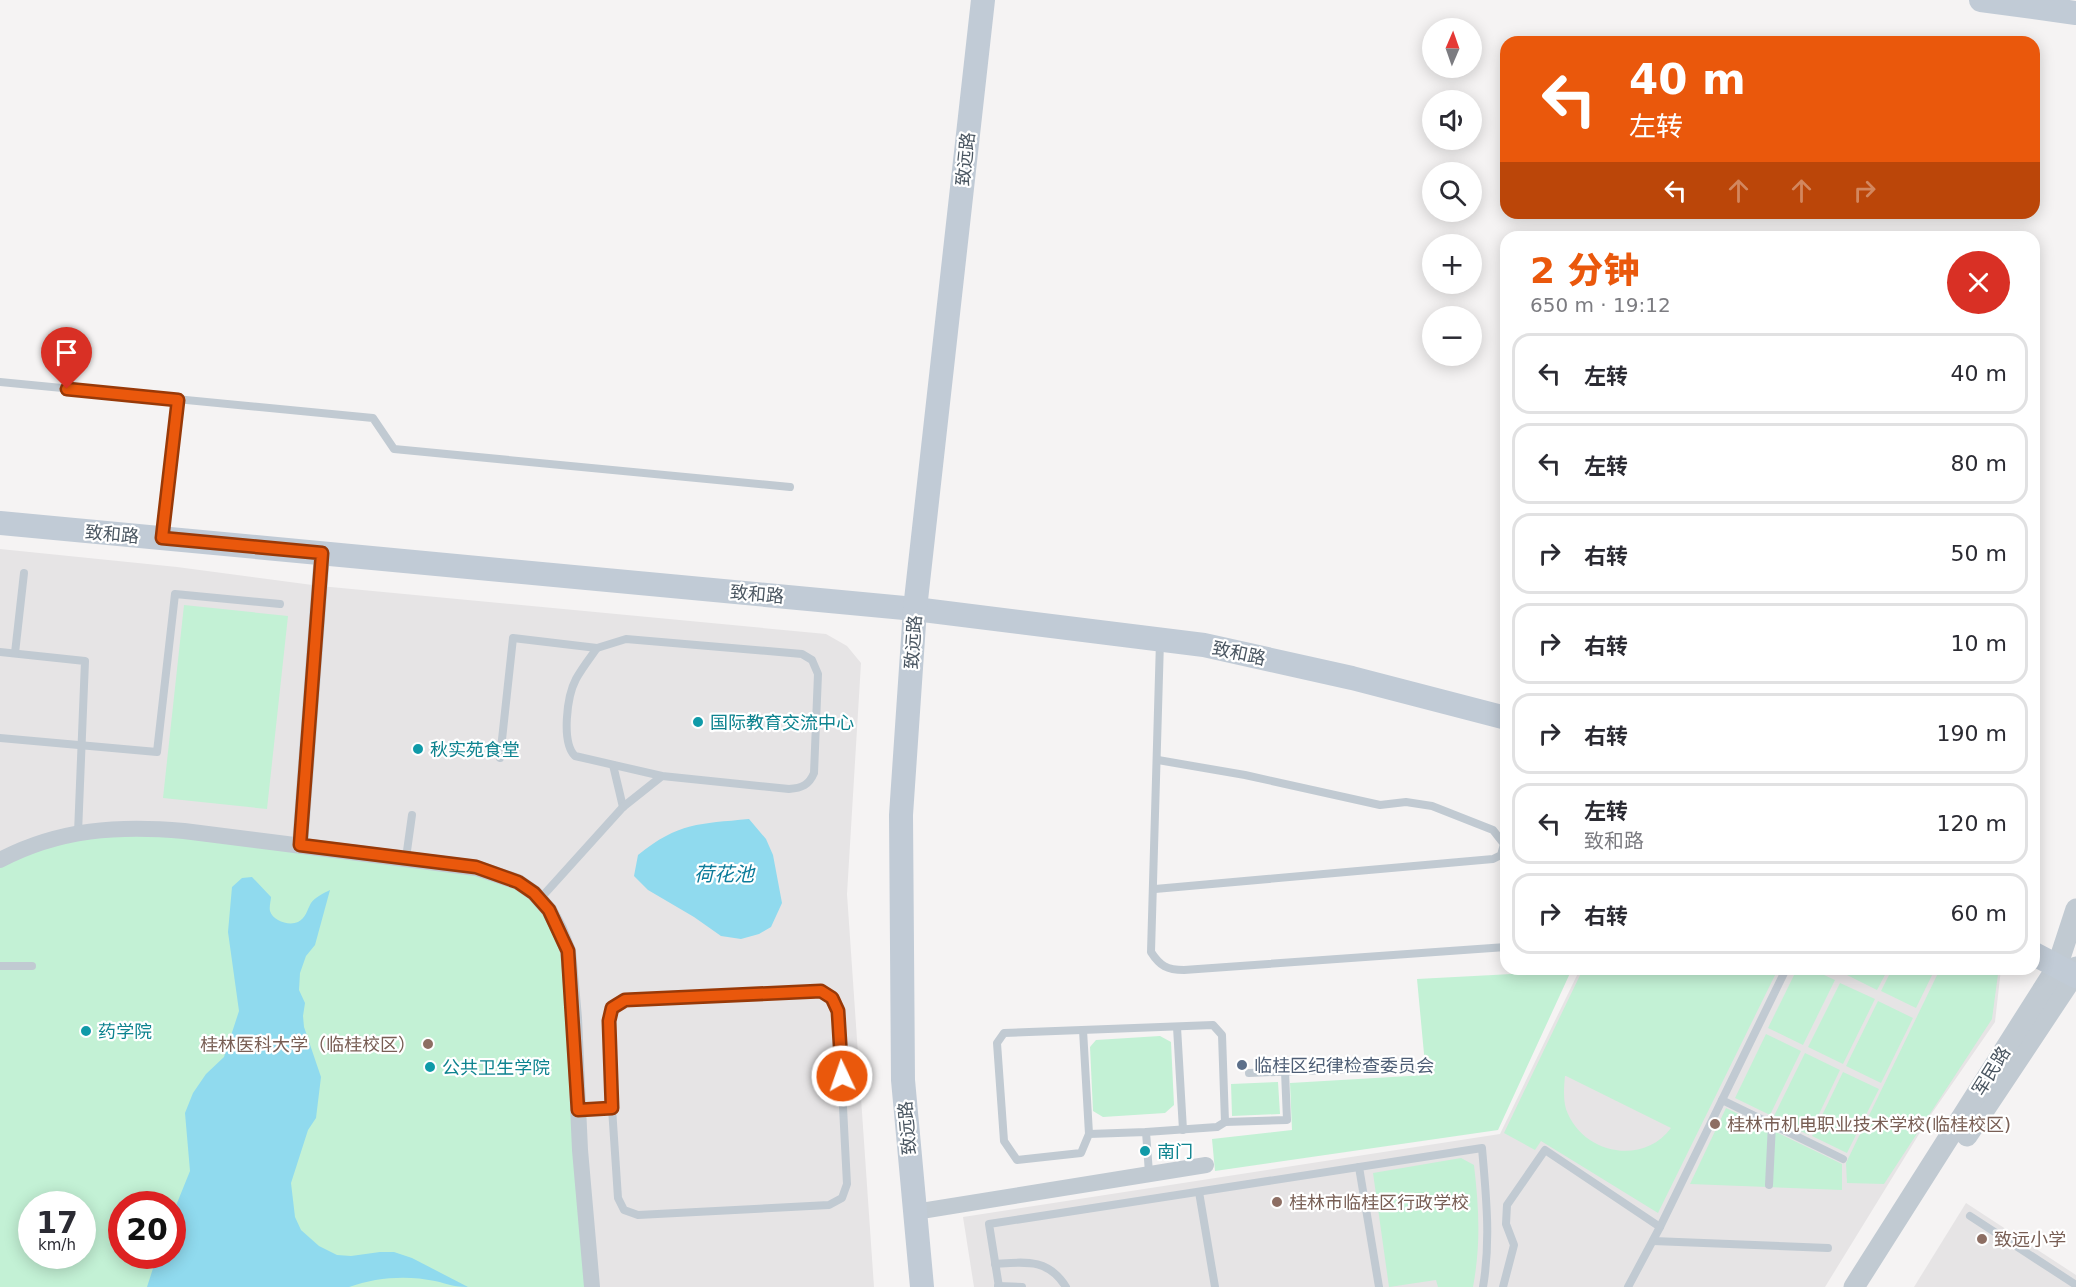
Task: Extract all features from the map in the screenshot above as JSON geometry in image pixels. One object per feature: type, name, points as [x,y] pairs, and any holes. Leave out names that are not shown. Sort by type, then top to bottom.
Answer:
[{"type":"main road","name":"致远路","points":[[922,1287],[903,1080],[901,815],[915,609],[983,0]]},
{"type":"main road","points":[[1982,0],[2076,13]]},
{"type":"main road","name":"致和路","points":[[0,523],[915,609],[1204,645],[1352,678],[1500,716]]},
{"type":"main road","points":[[2040,957],[2071,971]]},
{"type":"street","points":[[300,845],[322,553]]},
{"type":"street","points":[[0,860],[36,844],[78,833],[139,828],[476,867],[518,882],[534,893],[549,910],[568,951],[592,1287]]},
{"type":"street","name":"军民路","points":[[1867,1287],[2071,971],[2076,909]]},
{"type":"street","name":"军民路","points":[[1854,1287],[2071,971]]},
{"type":"street","points":[[915,1212],[1206,1165]]},
{"type":"lane","points":[[0,382],[372,418],[394,448],[790,487]]},
{"type":"lane","points":[[162,538],[178,400]]},
{"type":"lane","points":[[15,653],[24,573]]},
{"type":"lane","points":[[0,738],[157,752],[175,594],[280,604]]},
{"type":"lane","points":[[500,759],[513,638],[597,648],[626,639],[802,654],[808,657],[815,665],[818,674],[814,772],[810,781],[806,786],[789,789],[662,776],[575,756],[567,742],[568,714],[573,687],[597,648]]},
{"type":"lane","points":[[1160,640],[1155,889],[1151,952],[1158,963],[1173,970],[1500,947]]},
{"type":"lane","points":[[0,652],[85,661],[78,833]]},
{"type":"lane","points":[[1158,760],[1245,775],[1380,805],[1406,802],[1432,806],[1492,830],[1500,839]]},
{"type":"lane","points":[[613,765],[623,807]]},
{"type":"lane","points":[[539,900],[623,807],[662,776]]},
{"type":"lane","points":[[406,858],[411,815]]},
{"type":"lane","points":[[1155,889],[1492,859],[1500,856]]},
{"type":"lane","points":[[0,966],[32,966]]},
{"type":"lane","points":[[1628,1287],[1660,1227],[1783,975]]},
{"type":"lane","points":[[821,991],[832,998],[838,1011],[847,1184],[842,1198],[829,1205],[638,1215],[624,1210],[618,1197],[612,1108],[609,1021],[612,1008],[625,1000],[821,991]]},
{"type":"lane","points":[[1083,1030],[1089,1134],[1081,1153],[1017,1160],[1004,1141],[997,1043],[1004,1033],[1213,1025],[1222,1035],[1225,1122]]},
{"type":"lane","points":[[1177,1027],[1183,1130]]},
{"type":"lane","points":[[1249,1073],[1419,1066]]},
{"type":"lane","points":[[1089,1134],[1183,1130],[1217,1127],[1225,1122],[1287,1120],[1285,1071]]},
{"type":"lane","points":[[1722,1100],[1843,1159]]},
{"type":"lane","points":[[578,1110],[612,1108]]},
{"type":"lane","points":[[1769,1185],[1772,1124]]},
{"type":"lane","points":[[1146,1132],[1149,1173]]},
{"type":"lane","points":[[1022,1287],[999,1287],[989,1224],[1482,1148],[1488,1224],[1488,1250],[1483,1287]]},
{"type":"lane","points":[[1503,1287],[1514,1245],[1506,1224],[1507,1205],[1545,1150],[1660,1227]]},
{"type":"lane","points":[[1359,1167],[1379,1287]]},
{"type":"lane","points":[[1199,1192],[1215,1287]]},
{"type":"lane","points":[[1970,1216],[2076,1285]]},
{"type":"lane","points":[[1653,1241],[1828,1248]]},
{"type":"lane","points":[[995,1264],[1039,1264],[1051,1270],[1066,1287]]},
{"type":"shaded area","name":"桂林医科大学（临桂校区）","points":[[0,549],[177,567],[320,586],[826,634],[847,646],[861,663],[847,894],[874,1287],[0,1287]]},
{"type":"shaded area","name":"桂林市机电职业技术学校(临桂校区)","points":[[1577,975],[2000,975],[1995,1022],[1932,1113],[1825,1287],[974,1287],[963,1217],[1500,1134]]},
{"type":"shaded area","name":"致远小学","points":[[1966,1203],[2076,1275],[2076,1287],[1914,1287]]},
{"type":"green space","points":[[184,605],[288,616],[267,809],[163,798]]},
{"type":"green space","points":[[139,828],[518,882],[559,929],[592,1287],[0,1287],[0,860],[13,853]]},
{"type":"green space","points":[[1500,975],[1569,975],[1498,1130],[1215,1171],[1212,1139],[1292,1130],[1290,1083],[1426,1075],[1417,979]]},
{"type":"green space","points":[[1580,975],[1775,975],[1658,1213],[1541,1141],[1535,1150],[1504,1133]],"holes":[[[1565,1076],[1671,1128],[1659,1140],[1644,1148],[1629,1151],[1613,1150],[1598,1145],[1574,1124],[1566,1109]]]},
{"type":"green space","points":[[1794,975],[1824,975],[1835,980],[1803,1045],[1768,1028]]},
{"type":"green space","points":[[1847,975],[1885,975],[1877,990]]},
{"type":"green space","points":[[1889,975],[1932,975],[1916,1008],[1881,991]]},
{"type":"green space","points":[[1937,975],[1998,975],[1992,1019],[1884,1184],[1847,1183],[1846,1163]]},
{"type":"green space","points":[[1840,983],[1875,999],[1843,1064],[1808,1047]]},
{"type":"green space","points":[[1878,1001],[1913,1018],[1881,1083],[1846,1066]]},
{"type":"green space","points":[[1766,1034],[1801,1051],[1770,1115],[1735,1098]]},
{"type":"green space","points":[[1160,1036],[1171,1042],[1174,1105],[1165,1113],[1103,1117],[1093,1111],[1090,1047],[1096,1040]]},
{"type":"green space","points":[[1805,1053],[1840,1070],[1809,1135],[1773,1118]]},
{"type":"green space","points":[[1843,1072],[1879,1089],[1847,1153],[1812,1136]]},
{"type":"green space","points":[[1278,1082],[1280,1114],[1232,1116],[1231,1084]]},
{"type":"green space","points":[[1726,1108],[1842,1164],[1842,1190],[1690,1184]]},
{"type":"green space","points":[[1461,1158],[1474,1165],[1476,1181],[1478,1241],[1473,1287],[1438,1287],[1436,1280],[1389,1287],[1373,1173]]},
{"type":"water","name":"荷花池","points":[[749,819],[766,839],[773,855],[782,903],[771,927],[759,934],[741,939],[721,936],[648,890],[634,876],[638,855],[652,844],[678,830],[690,826]]},
{"type":"water","points":[[252,877],[271,897],[270,909],[274,918],[286,923],[301,920],[312,901],[330,890],[315,945],[306,956],[300,973],[299,990],[305,1003],[304,1027],[321,1077],[316,1118],[308,1130],[291,1183],[295,1217],[301,1230],[319,1246],[337,1255],[394,1252],[412,1258],[468,1287],[425,1279],[403,1278],[381,1279],[349,1287],[147,1287],[153,1269],[186,1269],[186,1191],[182,1191],[190,1171],[185,1113],[193,1093],[206,1074],[224,1057],[239,1011],[228,932],[232,887],[242,878]]},
{"type":"place","name":"国际教育交流中心","points":[[698,722]]},
{"type":"place","name":"秋实苑食堂","points":[[418,749]]},
{"type":"place","name":"药学院","points":[[86,1031]]},
{"type":"place","name":"桂林医科大学（临桂校区）","points":[[428,1044]]},
{"type":"place","name":"临桂区纪律检查委员会","points":[[1242,1065]]},
{"type":"place","name":"公共卫生学院","points":[[430,1067]]},
{"type":"place","name":"桂林市机电职业技术学校(临桂校区)","points":[[1715,1124]]},
{"type":"place","name":"南门","points":[[1145,1151]]},
{"type":"place","name":"桂林市临桂区行政学校","points":[[1277,1202]]},
{"type":"place","name":"致远小学","points":[[1982,1239]]},
{"type":"route","points":[[67,389],[178,400],[162,538],[322,553],[300,845],[476,867],[518,882],[534,893],[549,910],[568,951],[578,1110],[612,1108],[609,1021],[612,1008],[625,1000],[821,991],[832,998],[838,1011],[842,1076]]}]
